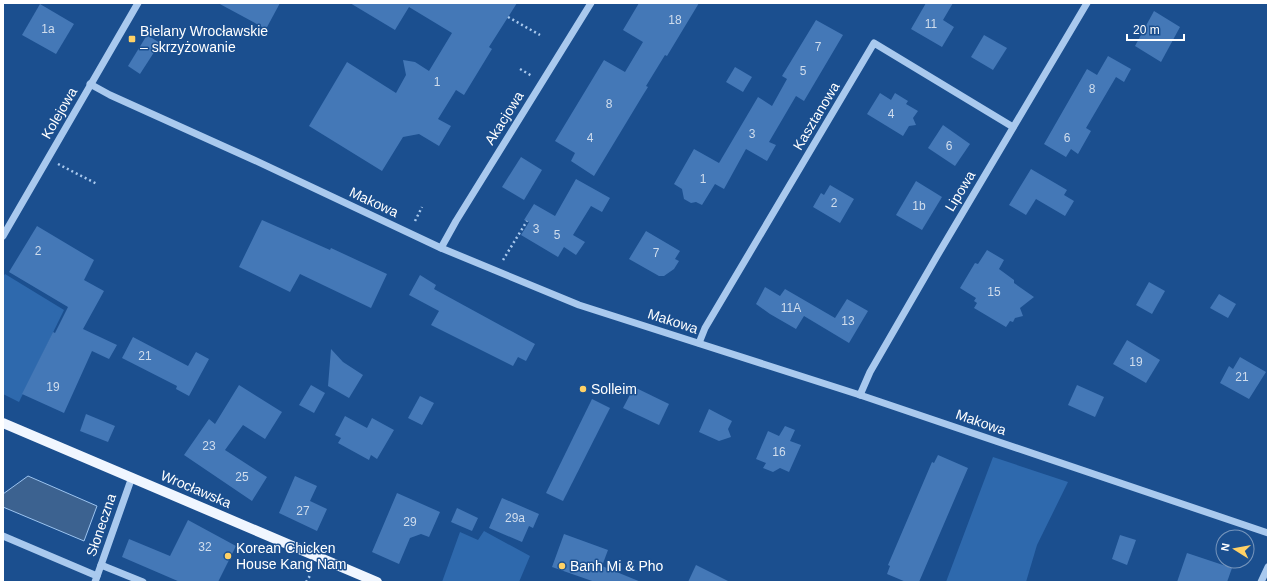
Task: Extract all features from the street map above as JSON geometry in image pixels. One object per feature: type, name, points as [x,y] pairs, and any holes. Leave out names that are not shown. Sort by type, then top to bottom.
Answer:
[{"type":"main road","name":"Wrocławska","points":[[3,423],[377,582]]},
{"type":"street","name":"Kolejowa","points":[[3,236],[138,3]]},
{"type":"street","name":"Akacjowa","points":[[441,248],[456,221],[591,3]]},
{"type":"street","name":"Lipowa","points":[[860,395],[870,372],[1013,127],[1088,3]]},
{"type":"street","name":"Kasztanowa","points":[[699,343],[705,328],[874,43],[1013,127]]},
{"type":"street","name":"Makowa","points":[[90,84],[110,95],[247,157],[441,248],[579,305],[860,395],[1268,533]]},
{"type":"street","name":"Słoneczna","points":[[96,579],[132,477]]},
{"type":"street","points":[[3,536],[96,579]]},
{"type":"street","points":[[101,565],[143,582]]},
{"type":"street","points":[[1261,582],[1268,567]]},
{"type":"path","points":[[508,17],[540,35]]},
{"type":"path","points":[[58,164],[97,184]]},
{"type":"path","points":[[413,225],[422,207]]},
{"type":"path","points":[[502,263],[527,221]]},
{"type":"path","points":[[306,582],[311,574]]},
{"type":"shaded area","points":[[5,274],[64,310],[19,402],[3,394],[3,277]]},
{"type":"shaded area","points":[[993,457],[1068,482],[1037,545],[1026,582],[946,582]]},
{"type":"shaded area","points":[[28,476],[97,506],[84,541],[3,507],[3,494]]},
{"type":"shaded area","points":[[484,531],[530,556],[519,582],[442,582],[460,532],[478,540]]},
{"type":"building","points":[[218,3],[280,3],[266,29]]},
{"type":"building","points":[[350,3],[517,3],[489,47],[492,49],[464,95],[456,90],[438,119],[451,126],[439,146],[419,134],[403,137],[382,171],[309,126],[347,62],[396,93],[406,75],[403,60],[415,62],[429,71],[452,33],[409,7],[395,30]]},
{"type":"building","points":[[639,3],[699,3],[667,56],[665,55],[646,86],[648,87],[594,176],[571,161],[575,153],[555,141],[604,60],[625,72],[643,42],[623,30]]},
{"type":"building","points":[[926,3],[953,3],[943,20],[954,27],[942,47],[911,29]]},
{"type":"building","points":[[40,4],[74,24],[56,54],[22,35]]},
{"type":"building","points":[[1154,11],[1180,27],[1161,62],[1135,46]]},
{"type":"building","points":[[816,20],[843,35],[804,101],[796,96],[769,142],[776,145],[767,161],[746,149],[724,189],[715,184],[702,205],[696,202],[691,203],[684,199],[682,189],[674,184],[694,149],[719,163],[758,97],[772,106],[787,79],[782,76]]},
{"type":"building","points":[[147,35],[160,43],[140,74],[128,66]]},
{"type":"building","points":[[984,35],[1007,48],[993,70],[971,57]]},
{"type":"building","points":[[1108,56],[1131,69],[1124,82],[1116,77],[1086,128],[1091,131],[1078,154],[1071,149],[1066,157],[1044,144],[1087,69],[1097,75]]},
{"type":"building","points":[[735,67],[752,77],[743,92],[726,82]]},
{"type":"building","points":[[880,93],[891,100],[895,93],[908,101],[906,104],[918,111],[913,118],[916,125],[909,126],[903,136],[867,114]]},
{"type":"building","points":[[943,125],[970,144],[955,166],[928,148]]},
{"type":"building","points":[[521,157],[542,170],[524,200],[502,187]]},
{"type":"building","points":[[1031,169],[1067,190],[1064,195],[1074,201],[1065,216],[1036,199],[1026,215],[1009,205]]},
{"type":"building","points":[[576,179],[610,198],[602,212],[591,206],[573,235],[585,242],[576,255],[564,247],[558,257],[521,235],[529,222],[524,220],[534,204],[555,216]]},
{"type":"building","points":[[916,181],[942,197],[922,230],[896,215]]},
{"type":"building","points":[[830,185],[854,199],[840,223],[813,207],[821,193],[824,195]]},
{"type":"building","points":[[262,220],[330,250],[331,248],[387,274],[371,308],[300,274],[290,292],[239,267]]},
{"type":"building","points":[[37,226],[94,260],[84,280],[104,291],[83,329],[117,345],[109,359],[92,351],[64,413],[22,394],[53,332],[55,333],[68,307],[9,272]]},
{"type":"building","points":[[646,231],[680,251],[675,259],[679,261],[674,269],[664,276],[659,276],[629,259]]},
{"type":"building","points":[[987,250],[1004,260],[999,269],[1014,280],[1014,283],[1034,297],[1020,308],[1023,316],[1015,318],[1013,322],[1010,321],[1006,327],[974,308],[977,303],[974,301],[976,298],[960,288],[975,263],[978,264]]},
{"type":"building","points":[[420,275],[436,285],[434,289],[535,344],[526,361],[518,357],[513,366],[431,325],[439,311],[409,295]]},
{"type":"building","points":[[1149,282],[1165,291],[1152,314],[1136,305]]},
{"type":"building","points":[[765,287],[780,296],[785,289],[835,318],[847,299],[868,311],[849,343],[804,316],[796,329],[770,314],[756,304]]},
{"type":"building","points":[[1219,294],[1236,304],[1228,318],[1210,308]]},
{"type":"building","points":[[133,337],[188,366],[196,352],[209,359],[189,396],[176,389],[177,386],[122,358]]},
{"type":"building","points":[[1127,340],[1160,360],[1146,383],[1113,364]]},
{"type":"building","points":[[331,349],[343,362],[363,375],[349,398],[328,386]]},
{"type":"building","points":[[1240,357],[1266,372],[1249,399],[1220,383],[1229,366],[1233,369]]},
{"type":"building","points":[[239,385],[282,412],[265,439],[243,425],[225,450],[267,477],[252,501],[184,455],[209,419],[215,424]]},
{"type":"building","points":[[311,385],[325,393],[314,413],[299,405]]},
{"type":"building","points":[[1077,385],[1104,397],[1095,417],[1068,405]]},
{"type":"building","points":[[634,387],[669,404],[659,425],[623,408]]},
{"type":"building","points":[[420,396],[434,403],[422,425],[408,418]]},
{"type":"building","points":[[592,399],[610,408],[563,501],[546,493]]},
{"type":"building","points":[[709,409],[732,421],[728,429],[731,437],[719,441],[699,432]]},
{"type":"building","points":[[86,414],[115,426],[108,442],[80,431]]},
{"type":"building","points":[[345,416],[367,428],[372,418],[394,430],[377,459],[371,455],[369,460],[338,443],[341,438],[335,435]]},
{"type":"building","points":[[785,426],[795,430],[790,441],[801,445],[789,472],[780,468],[773,472],[763,468],[766,463],[756,459],[768,431],[779,436]]},
{"type":"building","points":[[938,455],[968,468],[919,582],[906,582],[887,574],[890,566],[888,565],[932,462],[934,463]]},
{"type":"building","points":[[295,476],[317,486],[310,501],[327,509],[317,531],[279,513]]},
{"type":"building","points":[[397,493],[440,512],[429,537],[421,534],[410,538],[399,564],[372,552]]},
{"type":"building","points":[[502,498],[539,514],[533,528],[529,526],[522,542],[489,528]]},
{"type":"building","points":[[457,508],[478,518],[472,531],[451,522]]},
{"type":"building","points":[[188,520],[236,546],[218,582],[180,582],[122,557],[129,539],[170,556]]},
{"type":"building","points":[[564,534],[608,550],[602,566],[641,582],[595,582],[552,567]]},
{"type":"building","points":[[1120,535],[1136,540],[1127,565],[1112,559]]},
{"type":"building","points":[[1187,553],[1215,562],[1215,569],[1232,569],[1227,582],[1177,582]]},
{"type":"building","points":[[696,565],[730,582],[688,582]]},
{"type":"place","name":"Bielany Wrocławskie – skrzyżowanie","points":[[132,39]]},
{"type":"place","name":"Solleim","points":[[583,389]]},
{"type":"place","name":"Korean Chicken House Kang Nam","points":[[228,556]]},
{"type":"place","name":"Banh Mi & Pho","points":[[562,566]]}]
